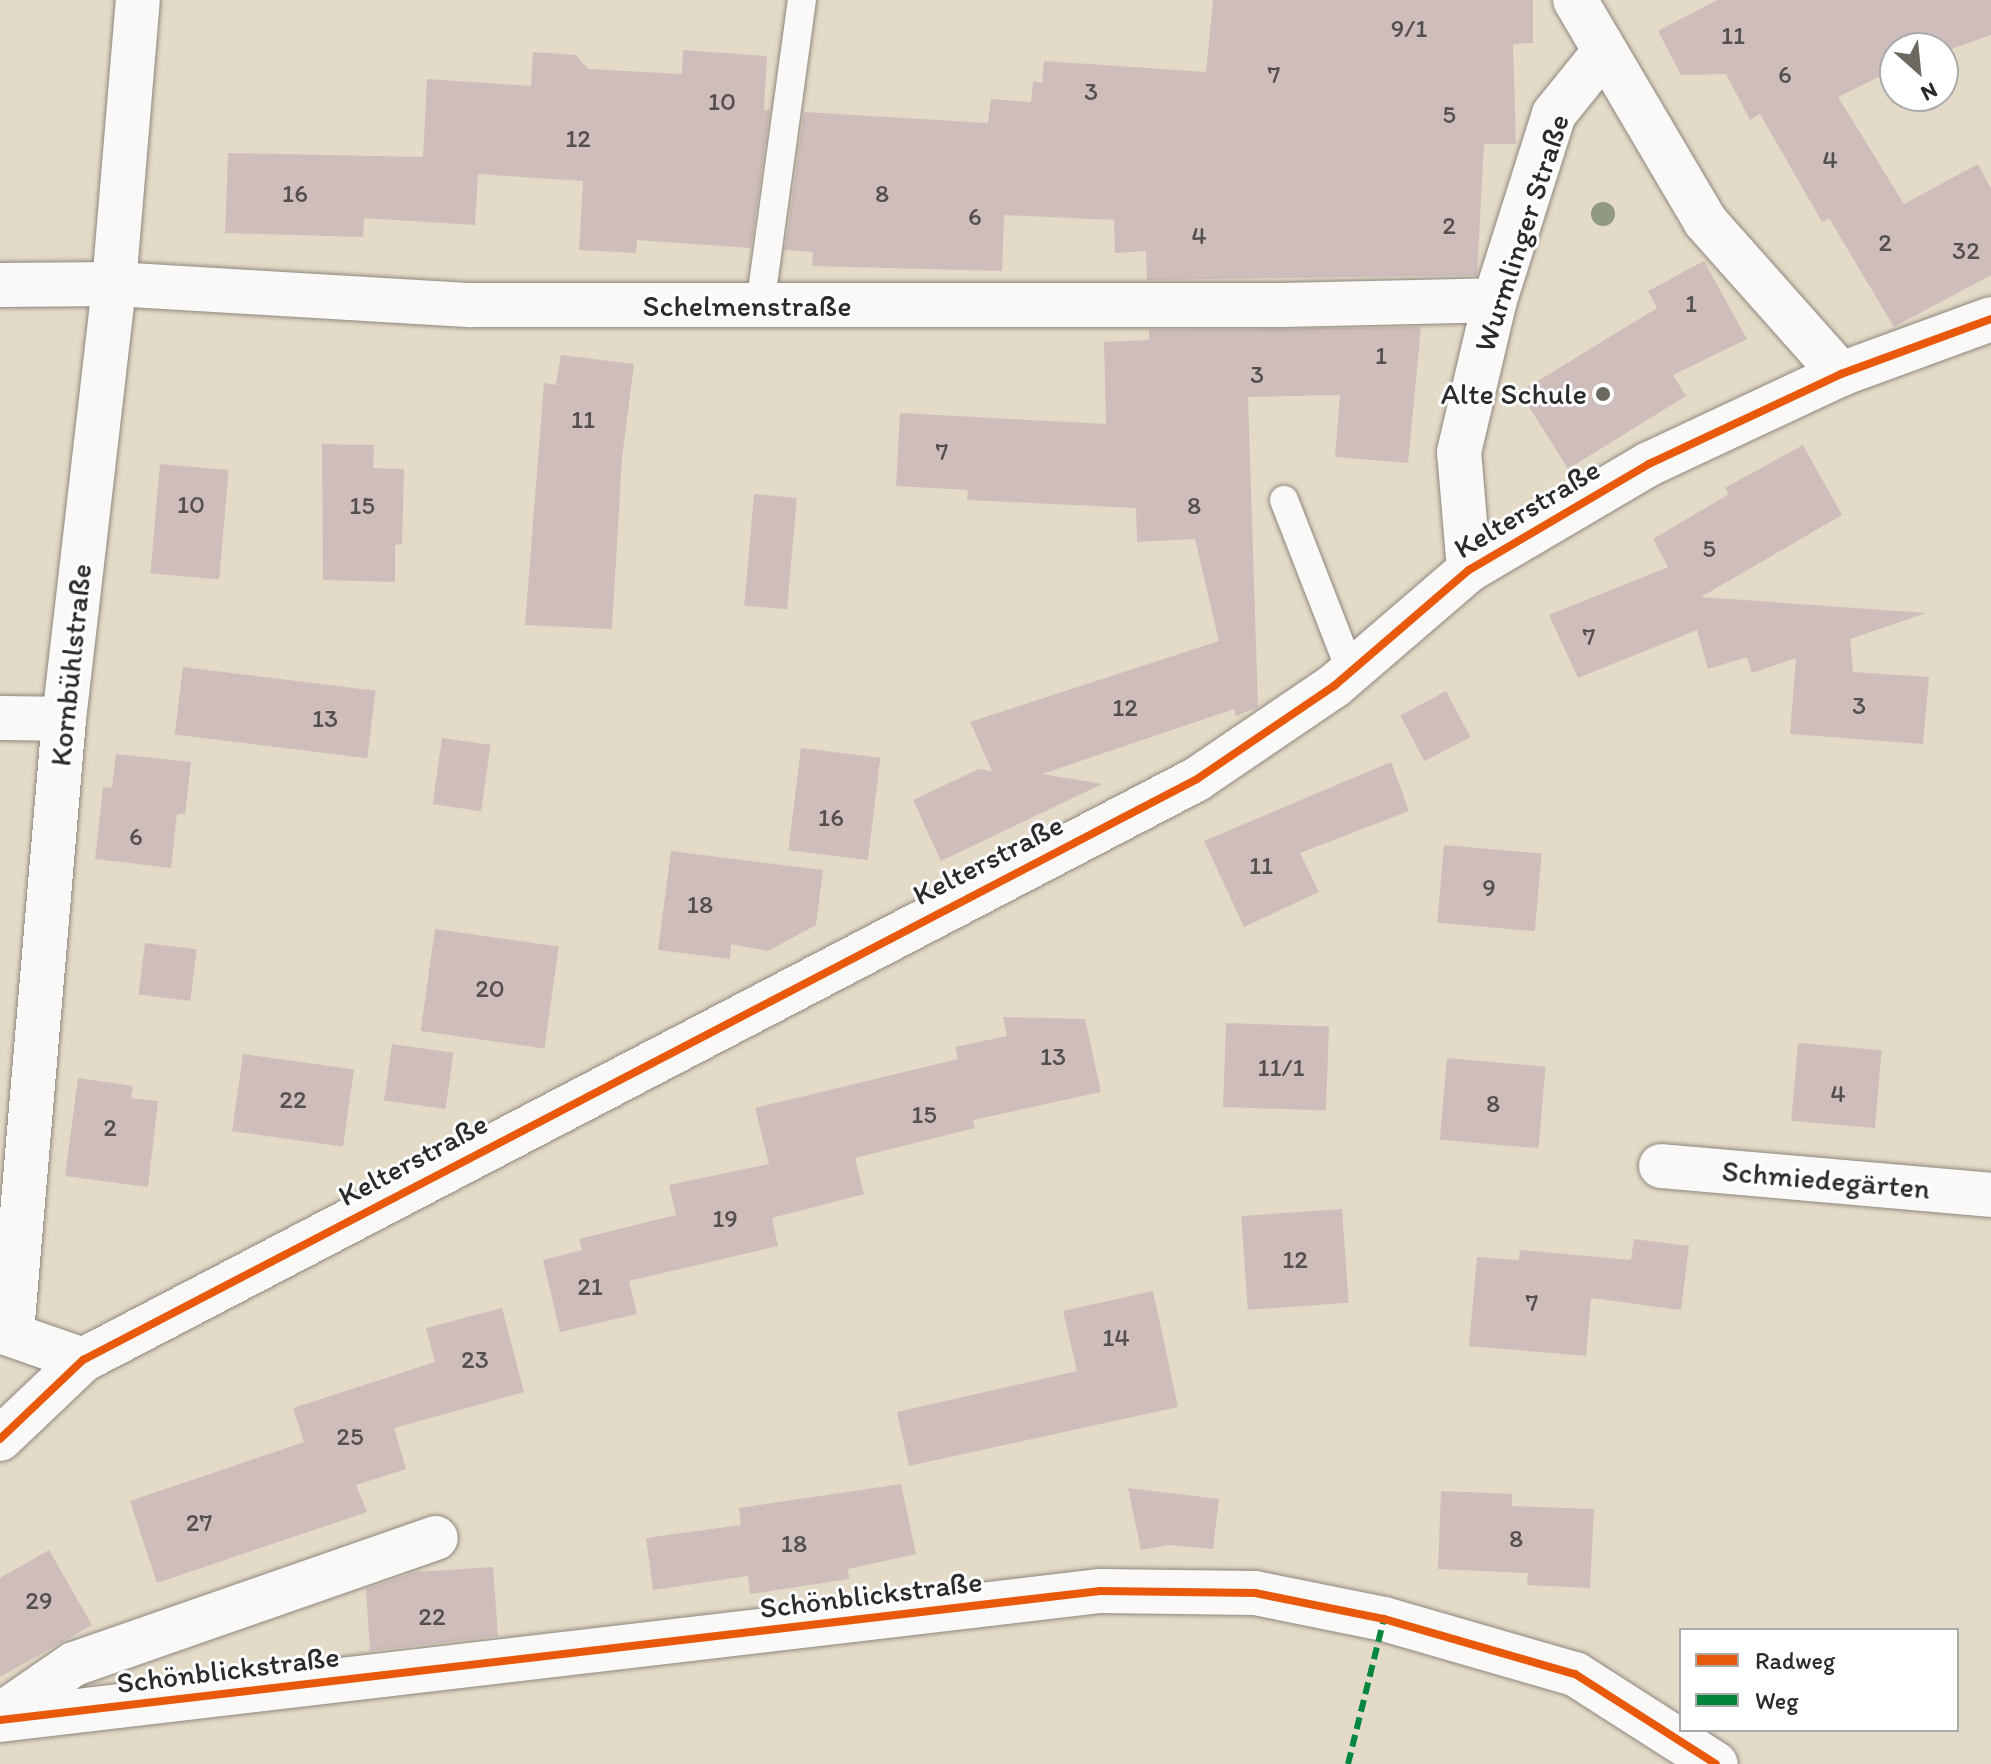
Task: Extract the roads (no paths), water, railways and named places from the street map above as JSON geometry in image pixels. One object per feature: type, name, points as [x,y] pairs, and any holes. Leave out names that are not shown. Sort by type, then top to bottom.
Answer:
[{"type":"street","name":"Kornbühlstraße","points":[[6,1331],[64,719],[114,284],[138,0]]},
{"type":"street","points":[[1575,0],[1705,221],[1841,374]]},
{"type":"street","name":"Wurmlinger Straße","points":[[1469,570],[1459,452],[1495,300],[1554,114],[1604,52]]},
{"type":"street","name":"Schelmenstraße","points":[[0,285],[114,284],[471,305],[760,306],[1495,300]]},
{"type":"street","name":"Kelterstraße","points":[[0,1439],[83,1360],[1197,779],[1351,672],[1469,570],[1649,464],[1841,374],[1991,319]]},
{"type":"street","points":[[0,718],[64,719]]},
{"type":"street","name":"Schmiedegärten","points":[[1661,1166],[1991,1195]]},
{"type":"street","points":[[6,1331],[83,1360]]},
{"type":"street","name":"Schönblickstraße","points":[[0,1718],[74,1664],[436,1538]]},
{"type":"street","name":"Schönblickstraße","points":[[0,1718],[1100,1591],[1255,1593],[1384,1619],[1575,1674],[1716,1764]]},
{"type":"lane","points":[[760,306],[802,0]]},
{"type":"lane","points":[[1284,500],[1351,672]]},
{"type":"place","name":"Alte Schule","points":[[1603,394]]}]
